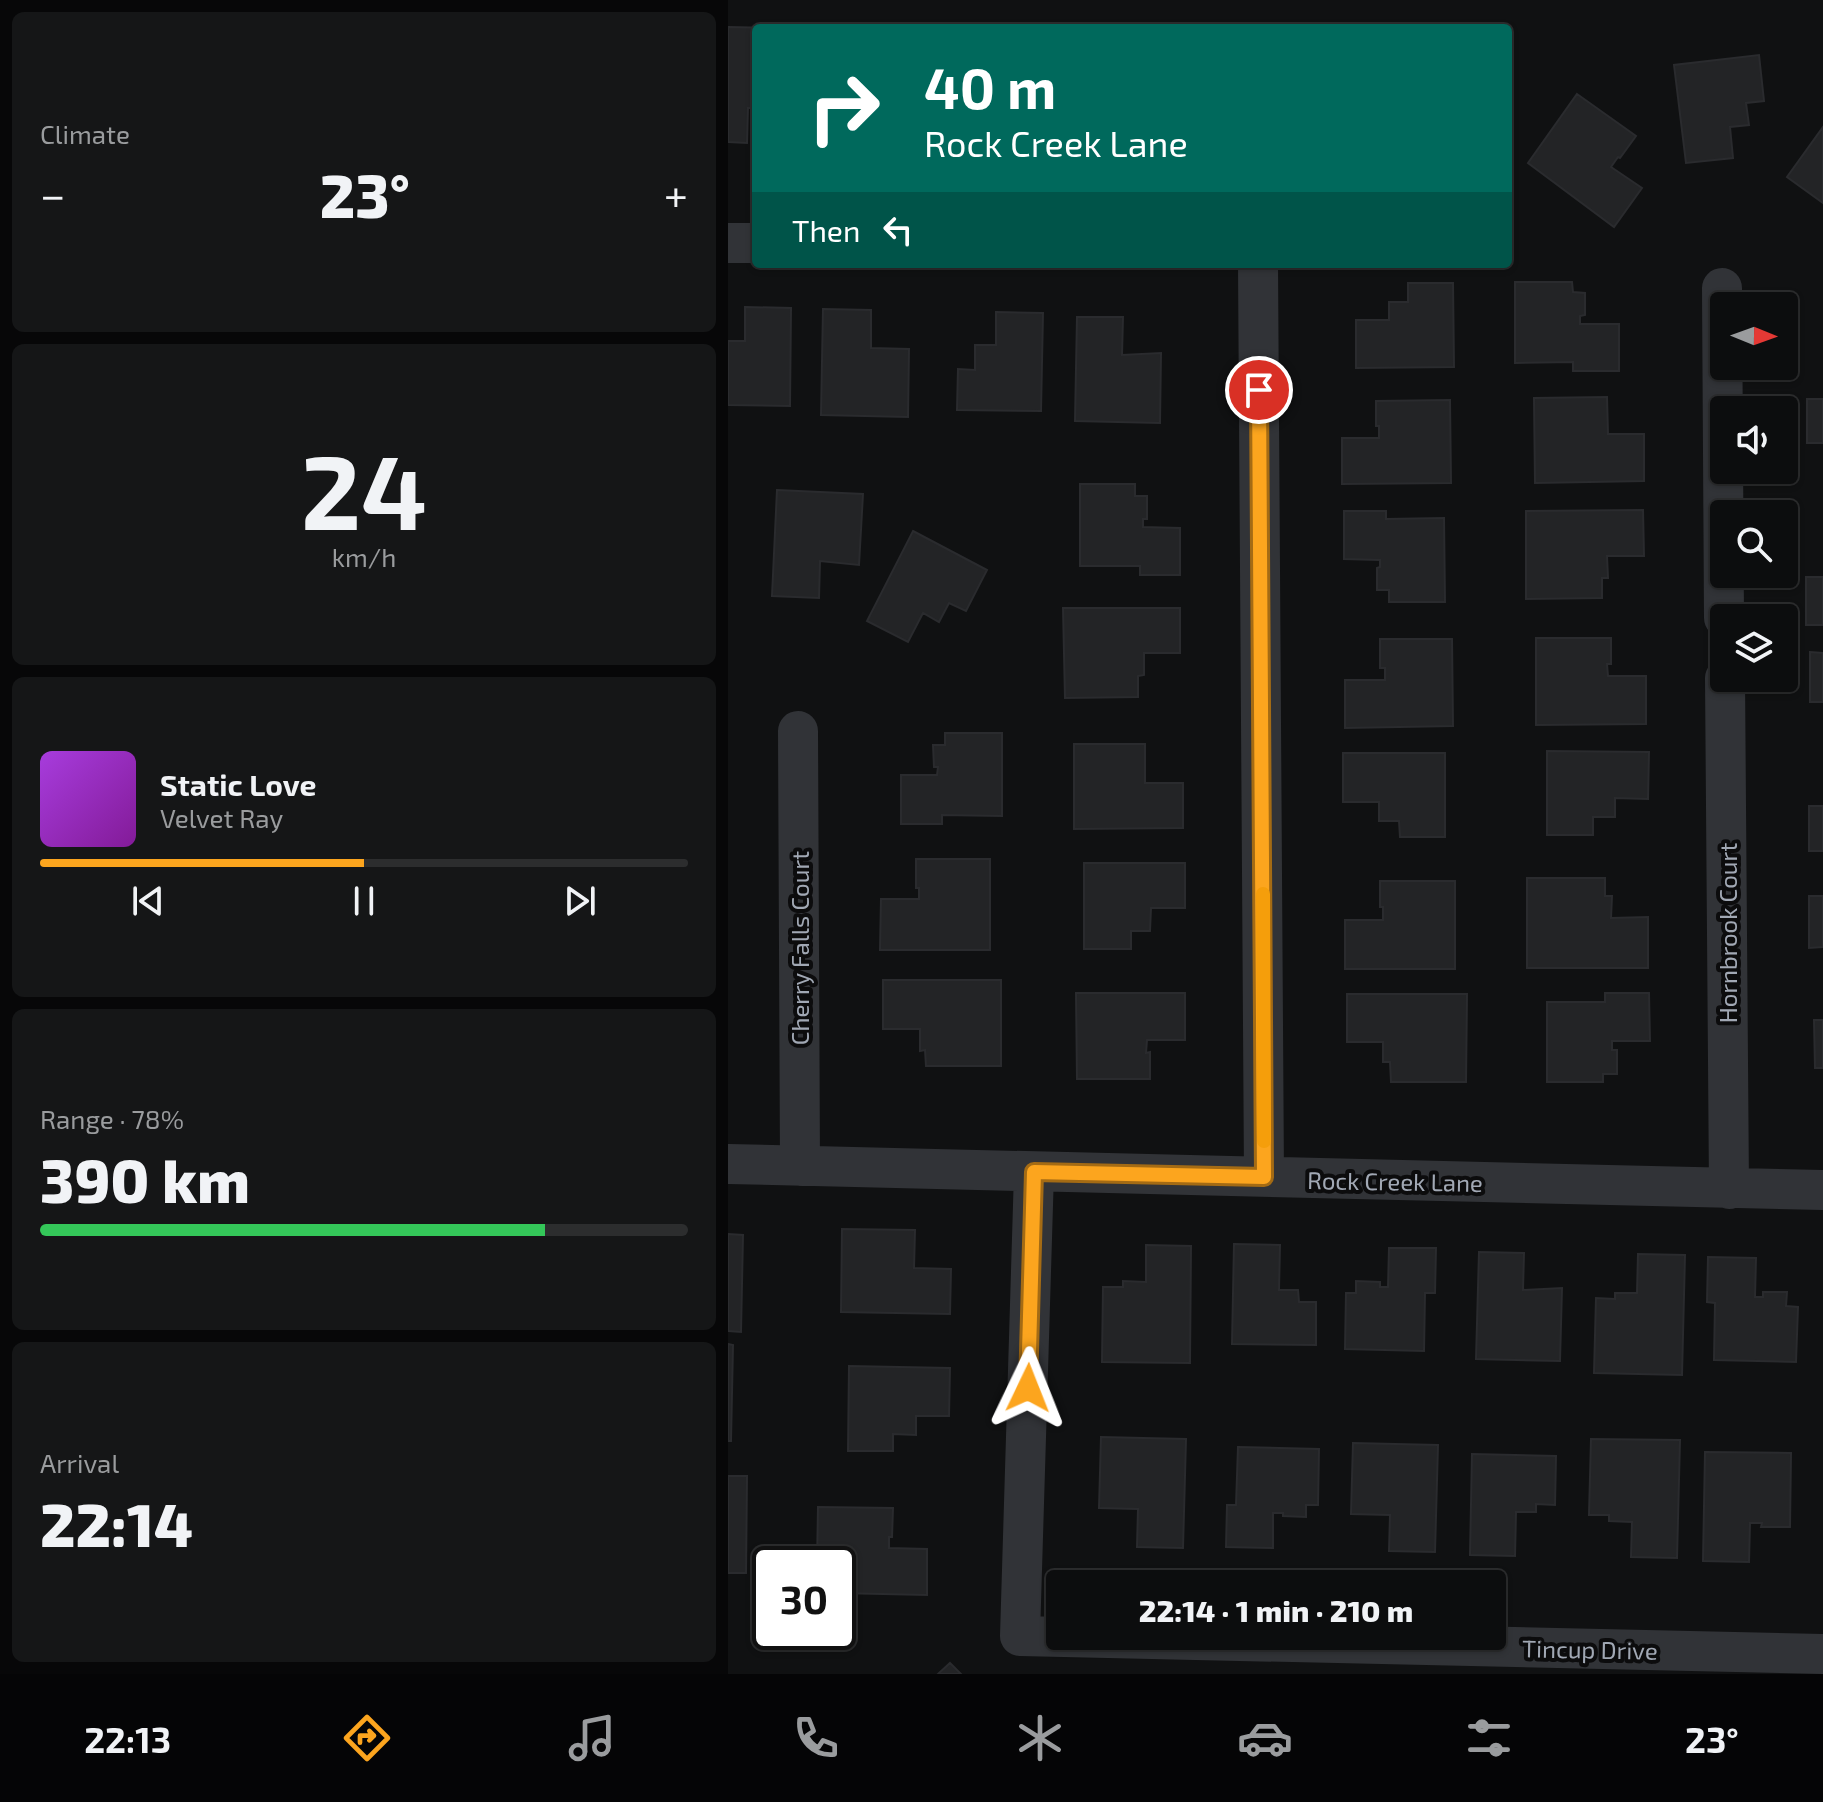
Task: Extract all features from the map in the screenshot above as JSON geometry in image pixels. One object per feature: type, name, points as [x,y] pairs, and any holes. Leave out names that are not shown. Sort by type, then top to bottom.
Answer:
[{"type":"street","points":[[728,243],[752,243]]},
{"type":"street","points":[[1258,268],[1264,1177]]},
{"type":"street","points":[[1722,288],[1724,604]]},
{"type":"street","name":"Hornbrook Court","points":[[1725,692],[1729,1189]]},
{"type":"street","name":"Cherry Falls Court","points":[[798,731],[800,1166]]},
{"type":"street","name":"Rock Creek Lane","points":[[728,1164],[1823,1190]]},
{"type":"street","name":"Tincup Drive","points":[[1034,1172],[1020,1636],[1823,1654]]},
{"type":"building","points":[[728,27],[752,28],[752,108],[748,108],[747,143],[728,142]]},
{"type":"building","points":[[1759,55],[1764,101],[1746,103],[1749,125],[1730,127],[1733,158],[1686,163],[1674,65]]},
{"type":"building","points":[[1577,94],[1636,136],[1611,167],[1642,188],[1614,227],[1528,163]]},
{"type":"building","points":[[1823,127],[1823,203],[1787,177]]},
{"type":"building","points":[[1515,282],[1572,282],[1573,292],[1585,293],[1585,315],[1580,316],[1580,324],[1619,324],[1619,371],[1573,371],[1573,362],[1515,363]]},
{"type":"building","points":[[1408,283],[1453,283],[1454,367],[1356,368],[1356,320],[1389,320],[1389,302],[1408,302]]},
{"type":"building","points":[[745,307],[791,308],[790,406],[728,405],[728,341],[745,341]]},
{"type":"building","points":[[823,309],[871,310],[871,348],[909,349],[908,417],[821,415]]},
{"type":"building","points":[[996,312],[1043,313],[1041,411],[957,410],[958,369],[975,370],[975,345],[996,345]]},
{"type":"building","points":[[1077,317],[1123,317],[1122,355],[1161,353],[1160,423],[1075,421]]},
{"type":"building","points":[[1607,397],[1608,434],[1644,434],[1644,481],[1535,483],[1534,398]]},
{"type":"building","points":[[1807,399],[1823,399],[1823,443],[1807,443]]},
{"type":"building","points":[[1450,400],[1451,483],[1342,484],[1342,438],[1379,438],[1376,401]]},
{"type":"building","points":[[1080,484],[1135,484],[1135,496],[1147,496],[1147,519],[1143,519],[1143,527],[1180,528],[1180,575],[1140,575],[1140,566],[1080,566]]},
{"type":"building","points":[[777,490],[863,494],[859,565],[820,561],[819,598],[772,596]]},
{"type":"building","points":[[1643,510],[1644,556],[1607,556],[1608,578],[1602,578],[1602,598],[1526,599],[1526,511]]},
{"type":"building","points":[[1344,511],[1386,511],[1386,519],[1444,518],[1445,602],[1389,602],[1389,590],[1377,590],[1380,560],[1344,559]]},
{"type":"building","points":[[913,531],[987,570],[966,611],[949,603],[939,622],[923,613],[908,642],[867,621]]},
{"type":"building","points":[[1806,577],[1823,577],[1823,625],[1806,625]]},
{"type":"building","points":[[1063,608],[1180,608],[1180,653],[1144,653],[1144,675],[1138,676],[1138,697],[1065,698]]},
{"type":"building","points":[[1536,638],[1611,638],[1608,676],[1646,676],[1646,724],[1536,725]]},
{"type":"building","points":[[1380,639],[1452,639],[1453,726],[1345,728],[1345,680],[1385,680],[1385,668],[1380,668]]},
{"type":"building","points":[[1810,652],[1823,653],[1823,702],[1810,702]]},
{"type":"building","points":[[945,733],[1002,733],[1002,816],[942,815],[942,824],[901,824],[901,775],[937,775],[933,745],[945,745]]},
{"type":"building","points":[[1074,744],[1145,744],[1145,783],[1183,783],[1183,828],[1074,829]]},
{"type":"building","points":[[1547,751],[1649,752],[1648,799],[1615,798],[1615,817],[1593,817],[1593,835],[1547,835]]},
{"type":"building","points":[[1343,753],[1445,753],[1445,837],[1400,837],[1399,821],[1379,821],[1379,802],[1343,802]]},
{"type":"building","points":[[1809,806],[1823,806],[1823,851],[1809,851]]},
{"type":"building","points":[[916,859],[990,859],[990,950],[880,950],[881,899],[919,899]]},
{"type":"building","points":[[1084,863],[1185,863],[1185,908],[1151,908],[1150,931],[1131,931],[1131,949],[1084,949]]},
{"type":"building","points":[[1527,878],[1605,878],[1605,896],[1612,896],[1611,918],[1648,917],[1648,968],[1527,968]]},
{"type":"building","points":[[1380,881],[1455,881],[1455,969],[1345,969],[1345,920],[1383,920]]},
{"type":"building","points":[[1809,896],[1823,896],[1823,947],[1809,948]]},
{"type":"building","points":[[883,980],[1001,980],[1001,1066],[926,1066],[925,1050],[920,1051],[920,1029],[883,1029]]},
{"type":"building","points":[[1076,993],[1185,993],[1185,1040],[1147,1040],[1150,1079],[1077,1079]]},
{"type":"building","points":[[1605,993],[1649,993],[1650,1041],[1612,1041],[1612,1050],[1617,1050],[1617,1074],[1603,1074],[1603,1082],[1547,1082],[1547,1002],[1605,1002]]},
{"type":"building","points":[[1347,994],[1467,994],[1466,1082],[1391,1082],[1390,1062],[1383,1062],[1383,1042],[1347,1042]]},
{"type":"building","points":[[1814,1020],[1823,1020],[1823,1068],[1815,1068]]},
{"type":"building","points":[[842,1229],[915,1230],[914,1268],[951,1269],[950,1314],[841,1312]]},
{"type":"building","points":[[728,1234],[743,1235],[741,1332],[728,1331]]},
{"type":"building","points":[[1234,1244],[1280,1245],[1279,1290],[1298,1290],[1299,1302],[1316,1302],[1316,1345],[1232,1344]]},
{"type":"building","points":[[1146,1245],[1191,1246],[1190,1363],[1102,1362],[1103,1287],[1123,1287],[1123,1281],[1146,1282]]},
{"type":"building","points":[[1389,1248],[1436,1248],[1435,1293],[1425,1293],[1424,1351],[1345,1349],[1346,1293],[1356,1293],[1356,1281],[1380,1282],[1380,1287],[1388,1287]]},
{"type":"building","points":[[1479,1252],[1524,1253],[1523,1290],[1562,1288],[1560,1361],[1476,1359]]},
{"type":"building","points":[[1638,1254],[1685,1255],[1682,1375],[1594,1373],[1596,1298],[1615,1299],[1615,1293],[1637,1293]]},
{"type":"building","points":[[1708,1257],[1756,1258],[1755,1297],[1763,1297],[1763,1292],[1787,1292],[1786,1306],[1798,1307],[1796,1362],[1714,1360],[1715,1303],[1707,1302]]},
{"type":"building","points":[[728,1344],[733,1345],[731,1441],[728,1441]]},
{"type":"building","points":[[849,1366],[950,1368],[949,1416],[916,1416],[916,1435],[893,1434],[893,1451],[848,1451]]},
{"type":"building","points":[[1101,1437],[1186,1439],[1183,1548],[1137,1547],[1138,1509],[1099,1508]]},
{"type":"building","points":[[1591,1439],[1680,1440],[1677,1558],[1631,1557],[1632,1522],[1609,1521],[1609,1515],[1589,1515]]},
{"type":"building","points":[[1353,1443],[1438,1445],[1435,1552],[1389,1551],[1390,1515],[1351,1514]]},
{"type":"building","points":[[1238,1447],[1319,1449],[1318,1505],[1306,1505],[1306,1517],[1273,1513],[1273,1548],[1226,1547],[1227,1505],[1236,1505]]},
{"type":"building","points":[[1705,1452],[1791,1453],[1790,1527],[1761,1527],[1762,1523],[1750,1523],[1749,1562],[1703,1561]]},
{"type":"building","points":[[1472,1454],[1556,1456],[1555,1505],[1536,1504],[1536,1512],[1516,1512],[1515,1556],[1470,1555]]},
{"type":"building","points":[[728,1476],[747,1476],[746,1573],[728,1573]]},
{"type":"building","points":[[818,1507],[893,1508],[889,1548],[927,1549],[927,1595],[856,1593],[856,1546],[817,1546]]},
{"type":"building","points":[[950,1663],[961,1674],[938,1674]]},
{"type":"slow traffic","points":[[1263,894],[1264,1141]]},
{"type":"route","points":[[1028,1388],[1034,1172],[1264,1177],[1259,390]]}]
